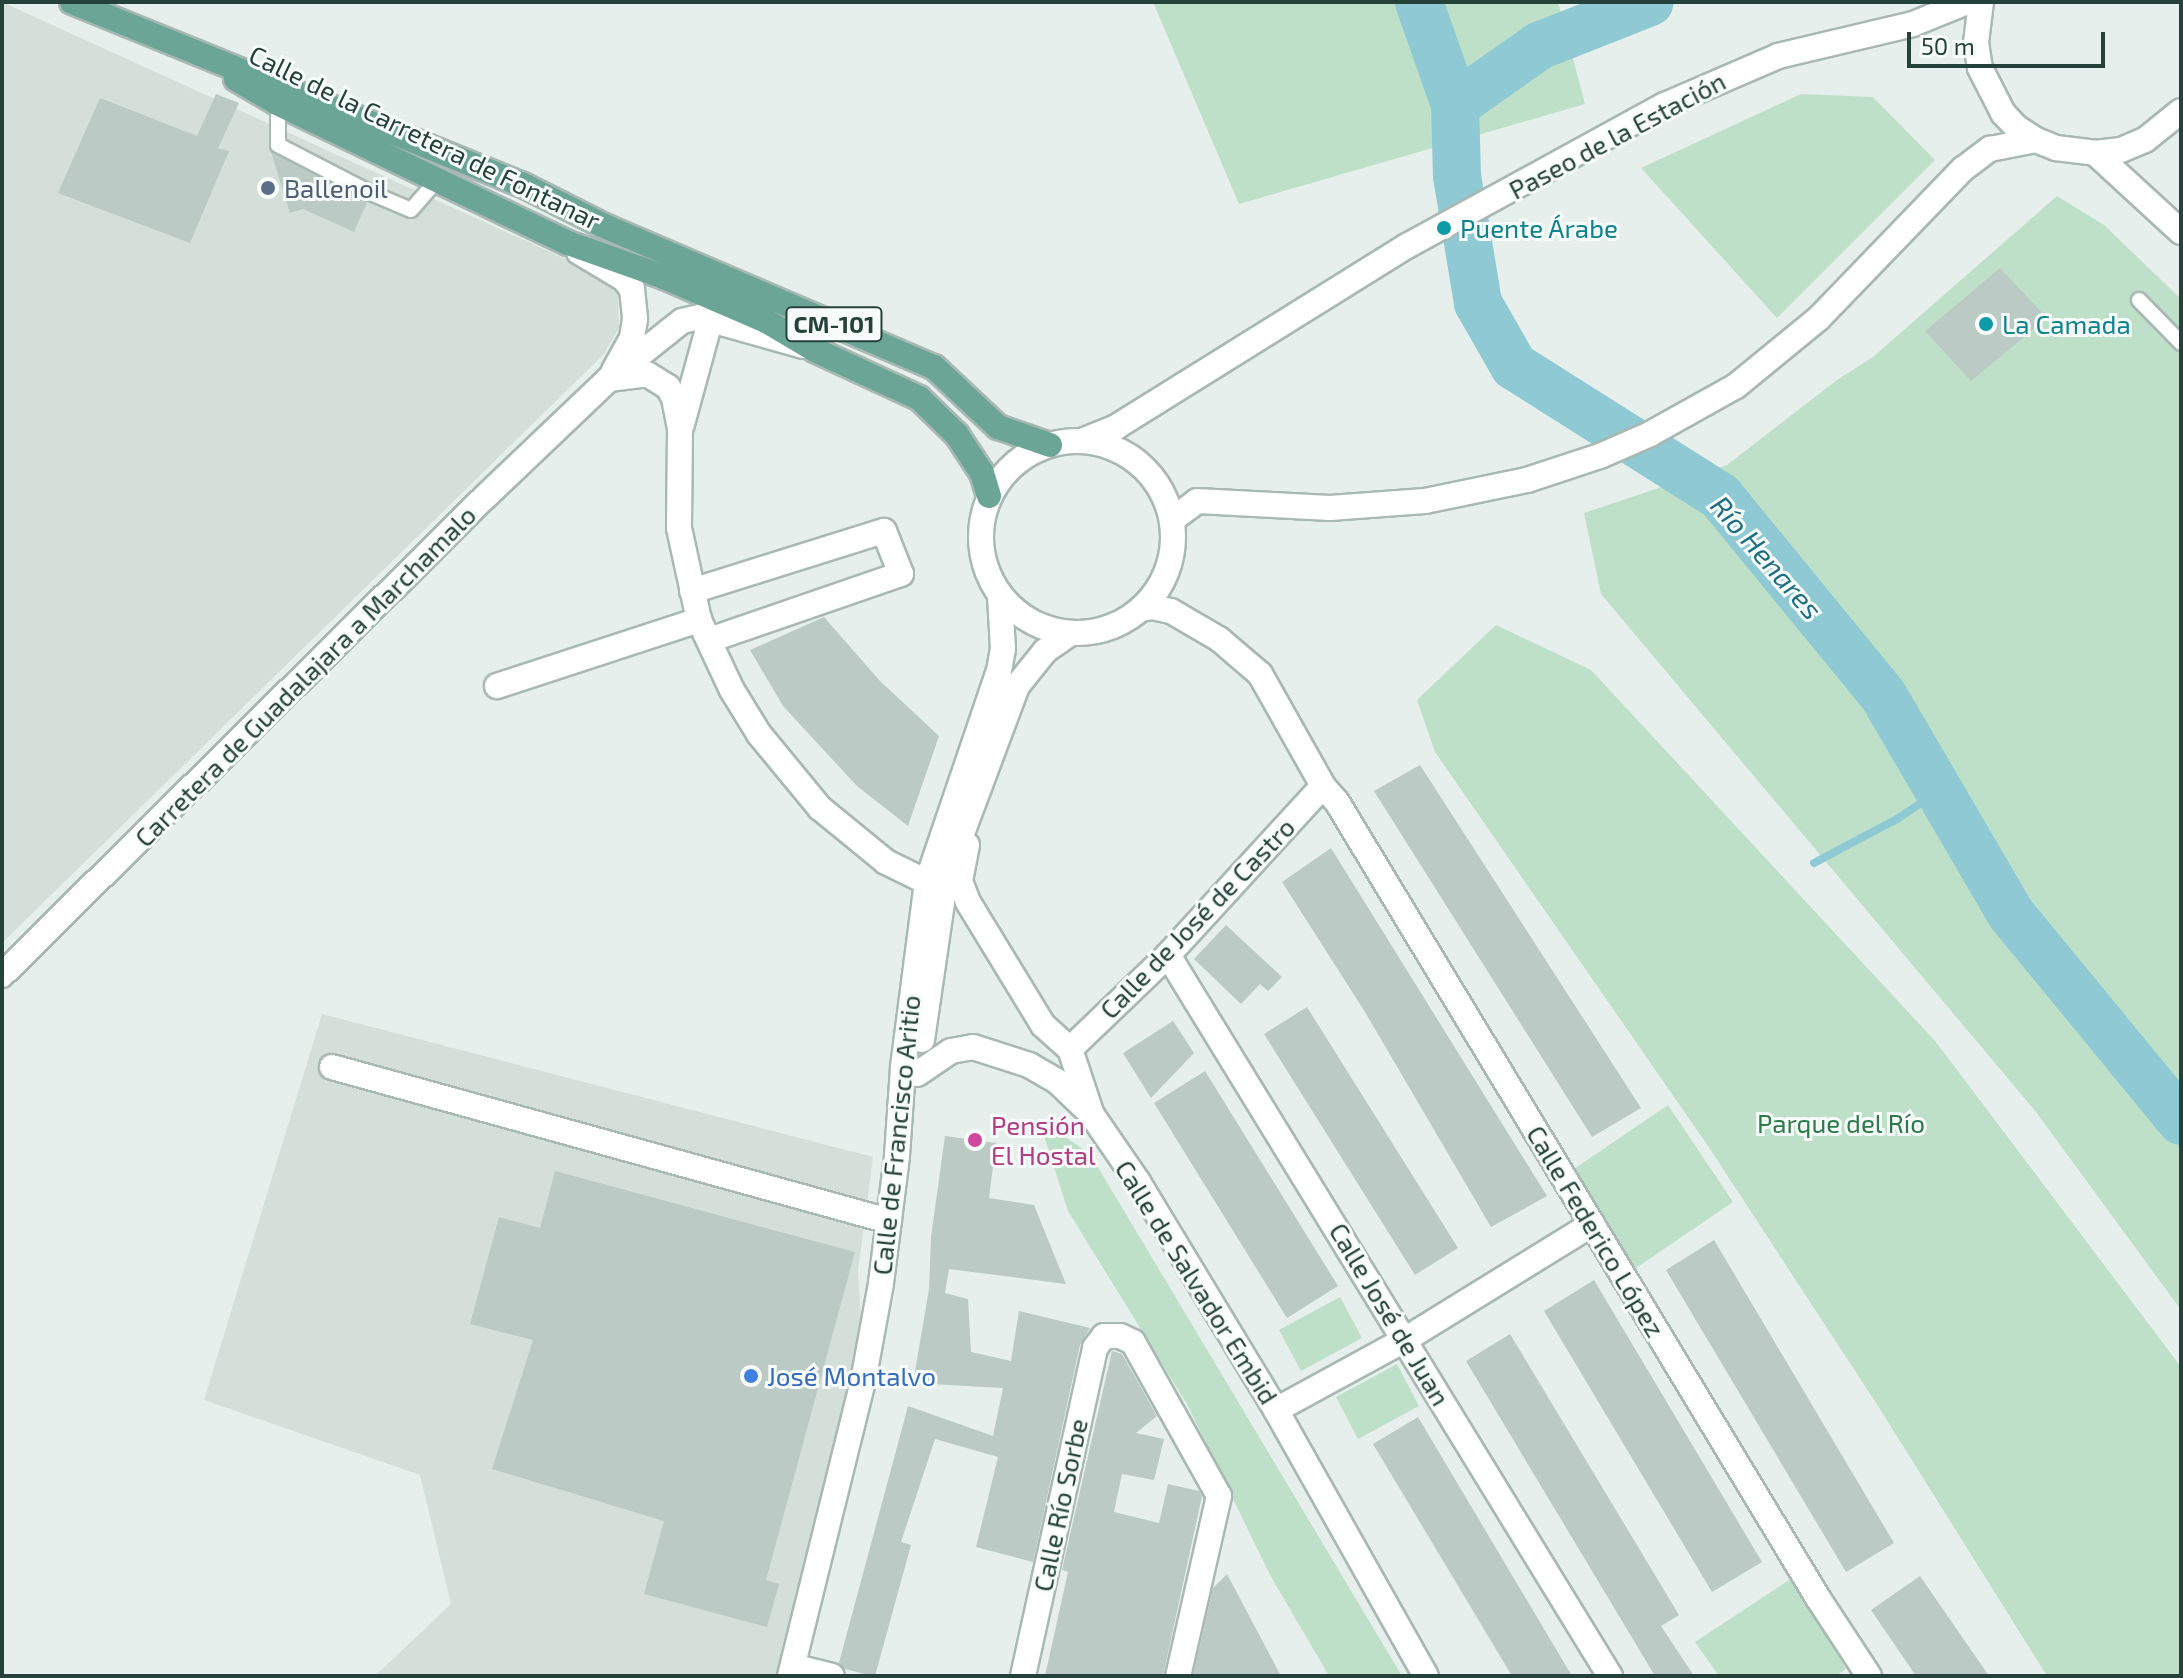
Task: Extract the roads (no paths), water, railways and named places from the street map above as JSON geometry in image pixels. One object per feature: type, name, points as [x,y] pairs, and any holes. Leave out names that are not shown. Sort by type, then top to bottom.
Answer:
[{"type":"main road","name":"Calle de la Carretera de Fontanar","points":[[72,2],[190,51],[281,95],[438,179],[568,243],[766,321],[815,350],[931,407],[971,455],[989,496]]},
{"type":"main road","name":"Calle de la Carretera de Fontanar","points":[[281,95],[521,184],[602,225],[934,367],[998,427],[1050,445]]},
{"type":"street","name":"Paseo de la Estación","points":[[1082,441],[1116,427],[1407,246],[1665,105],[1763,61],[1913,24],[1967,2]]},
{"type":"street","points":[[1981,2],[1976,43],[1980,68],[2003,113],[2016,127],[2036,140],[2056,148],[2095,153],[2121,150],[2145,140],[2181,111]]},
{"type":"street","points":[[1172,520],[1197,501],[1330,508],[1454,496],[1527,480],[1600,456],[1706,404],[1765,364],[1818,319],[1963,169],[1990,149],[2036,140]]},
{"type":"street","points":[[2095,153],[2181,232]]},
{"type":"street","points":[[568,243],[624,279],[632,289],[635,319],[632,338],[609,379]]},
{"type":"street","points":[[609,379],[682,321],[711,318],[815,350]]},
{"type":"street","points":[[680,430],[711,318]]},
{"type":"street","points":[[609,379],[647,374],[658,379],[674,398],[680,430],[679,528],[692,591],[704,630],[759,734],[820,808],[886,862],[927,882]]},
{"type":"street","name":"Carretera de Guadalajara a Marchamalo","points":[[2,975],[609,379]]},
{"type":"street","points":[[1082,441],[1101,443],[1130,456],[1153,476],[1172,520],[1170,565],[1155,595],[1131,618],[1101,631],[1069,634],[1037,626],[1000,597],[990,581],[980,550],[982,517],[989,496],[1013,464],[1050,445],[1082,441]]},
{"type":"street","points":[[497,686],[901,574],[884,531],[692,591]]},
{"type":"street","name":"Calle de Francisco Aritio","points":[[792,1671],[864,1376],[889,1221],[903,1067],[927,882],[999,671],[1003,649],[1000,597]]},
{"type":"street","name":"Calle Federico López","points":[[1141,609],[1152,607],[1171,611],[1244,658],[1260,674],[1322,778],[1323,786],[1337,802],[1818,1598],[1869,1676]]},
{"type":"street","points":[[897,1156],[917,1074],[944,890],[1017,686],[1036,659],[1069,634]]},
{"type":"street","name":"Calle de José de Castro","points":[[1070,1049],[1168,955],[1323,786]]},
{"type":"street","name":"Calle de Salvador Embid","points":[[975,800],[974,818],[961,868],[962,888],[1043,1025],[1070,1049],[1092,1115],[1138,1182],[1276,1410],[1426,1676]]},
{"type":"street","name":"Calle José de Juan","points":[[1168,955],[1610,1676]]},
{"type":"street","points":[[917,1074],[951,1051],[973,1047],[1029,1065],[1058,1082],[1092,1115]]},
{"type":"street","points":[[332,1067],[889,1221]]},
{"type":"street","points":[[1276,1410],[1406,1339],[1592,1224]]},
{"type":"street","name":"Calle Río Sorbe","points":[[1023,1676],[1095,1348],[1104,1336],[1120,1336],[1133,1342],[1219,1496],[1178,1676]]},
{"type":"street","points":[[792,1671],[832,1676]]},
{"type":"lane","points":[[281,95],[278,145],[411,210],[438,179]]},
{"type":"lane","points":[[2139,300],[2181,343]]},
{"type":"waterway","name":"Río Henares","points":[[1419,2],[1455,105],[1457,176],[1478,303],[1514,366],[1720,496],[1883,695],[2011,914],[2181,1121]]},
{"type":"waterway","points":[[1455,105],[1539,46],[1650,2]]},
{"type":"waterway","points":[[1814,863],[1897,819],[1939,791]]},
{"type":"place","name":"Ballenoil","points":[[268,188]]},
{"type":"place","name":"Puente Árabe","points":[[1444,228]]},
{"type":"place","name":"La Camada","points":[[1986,324]]},
{"type":"place","name":"Pensión El Hostal","points":[[975,1140]]},
{"type":"place","name":"José Montalvo","points":[[751,1376]]},
{"type":"park label","name":"Parque del Río","points":[[1841,1123]]}]
